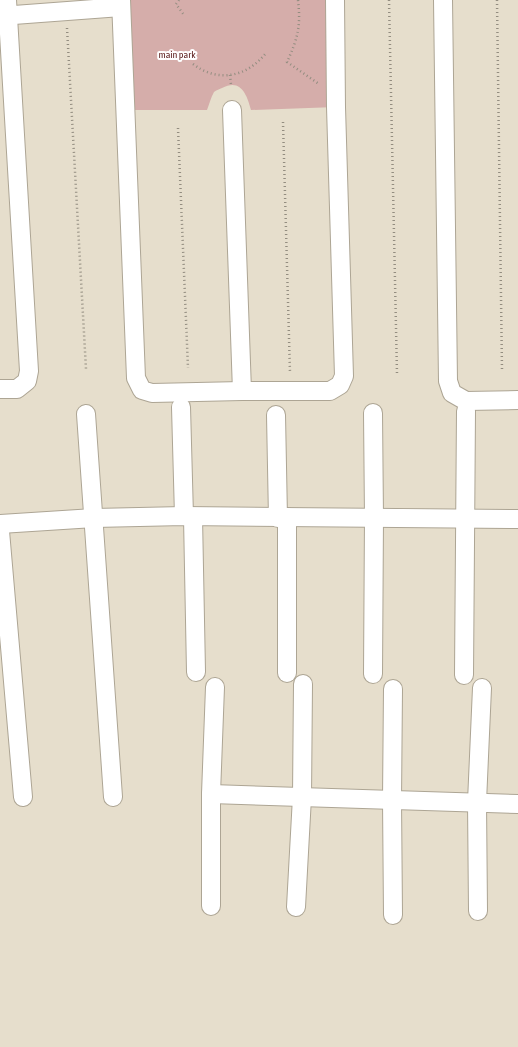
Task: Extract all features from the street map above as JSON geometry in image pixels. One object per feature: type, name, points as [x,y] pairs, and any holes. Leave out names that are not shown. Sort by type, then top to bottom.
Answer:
[{"type":"street","points":[[0,390],[17,389],[27,381],[29,371],[5,11],[66,12],[121,4],[136,378],[142,390],[152,393],[330,391],[340,385],[344,376],[336,107],[335,0]]},
{"type":"street","points":[[443,0],[448,381],[452,393],[466,401],[518,400]]},
{"type":"street","points":[[232,110],[242,391]]},
{"type":"street","points":[[181,408],[196,672]]},
{"type":"street","points":[[464,675],[466,411]]},
{"type":"street","points":[[373,413],[373,674]]},
{"type":"street","points":[[86,414],[113,797]]},
{"type":"street","points":[[276,415],[282,517],[287,673]]},
{"type":"street","points":[[0,524],[94,518],[518,518]]},
{"type":"street","points":[[0,531],[23,797]]},
{"type":"street","points":[[296,907],[302,797],[303,684]]},
{"type":"street","points":[[211,906],[215,687]]},
{"type":"street","points":[[478,911],[477,802],[482,688]]},
{"type":"street","points":[[392,915],[393,689]]},
{"type":"street","points":[[212,794],[518,804]]},
{"type":"path","points":[[179,0],[176,4],[184,15]]},
{"type":"path","points":[[298,0],[300,17],[298,33],[287,62],[324,87]]},
{"type":"path","points":[[389,0],[396,374]]},
{"type":"path","points":[[497,0],[502,370]]},
{"type":"path","points":[[66,12],[86,369]]},
{"type":"path","points":[[193,64],[208,73],[230,75],[247,69],[260,60],[266,53]]},
{"type":"path","points":[[230,75],[231,86]]},
{"type":"path","points":[[283,122],[290,373]]},
{"type":"path","points":[[178,128],[188,368]]},
{"type":"green space","name":"main park","points":[[121,0],[335,0],[336,107],[251,110],[242,90],[234,85],[229,85],[214,92],[207,110],[125,110]]}]
